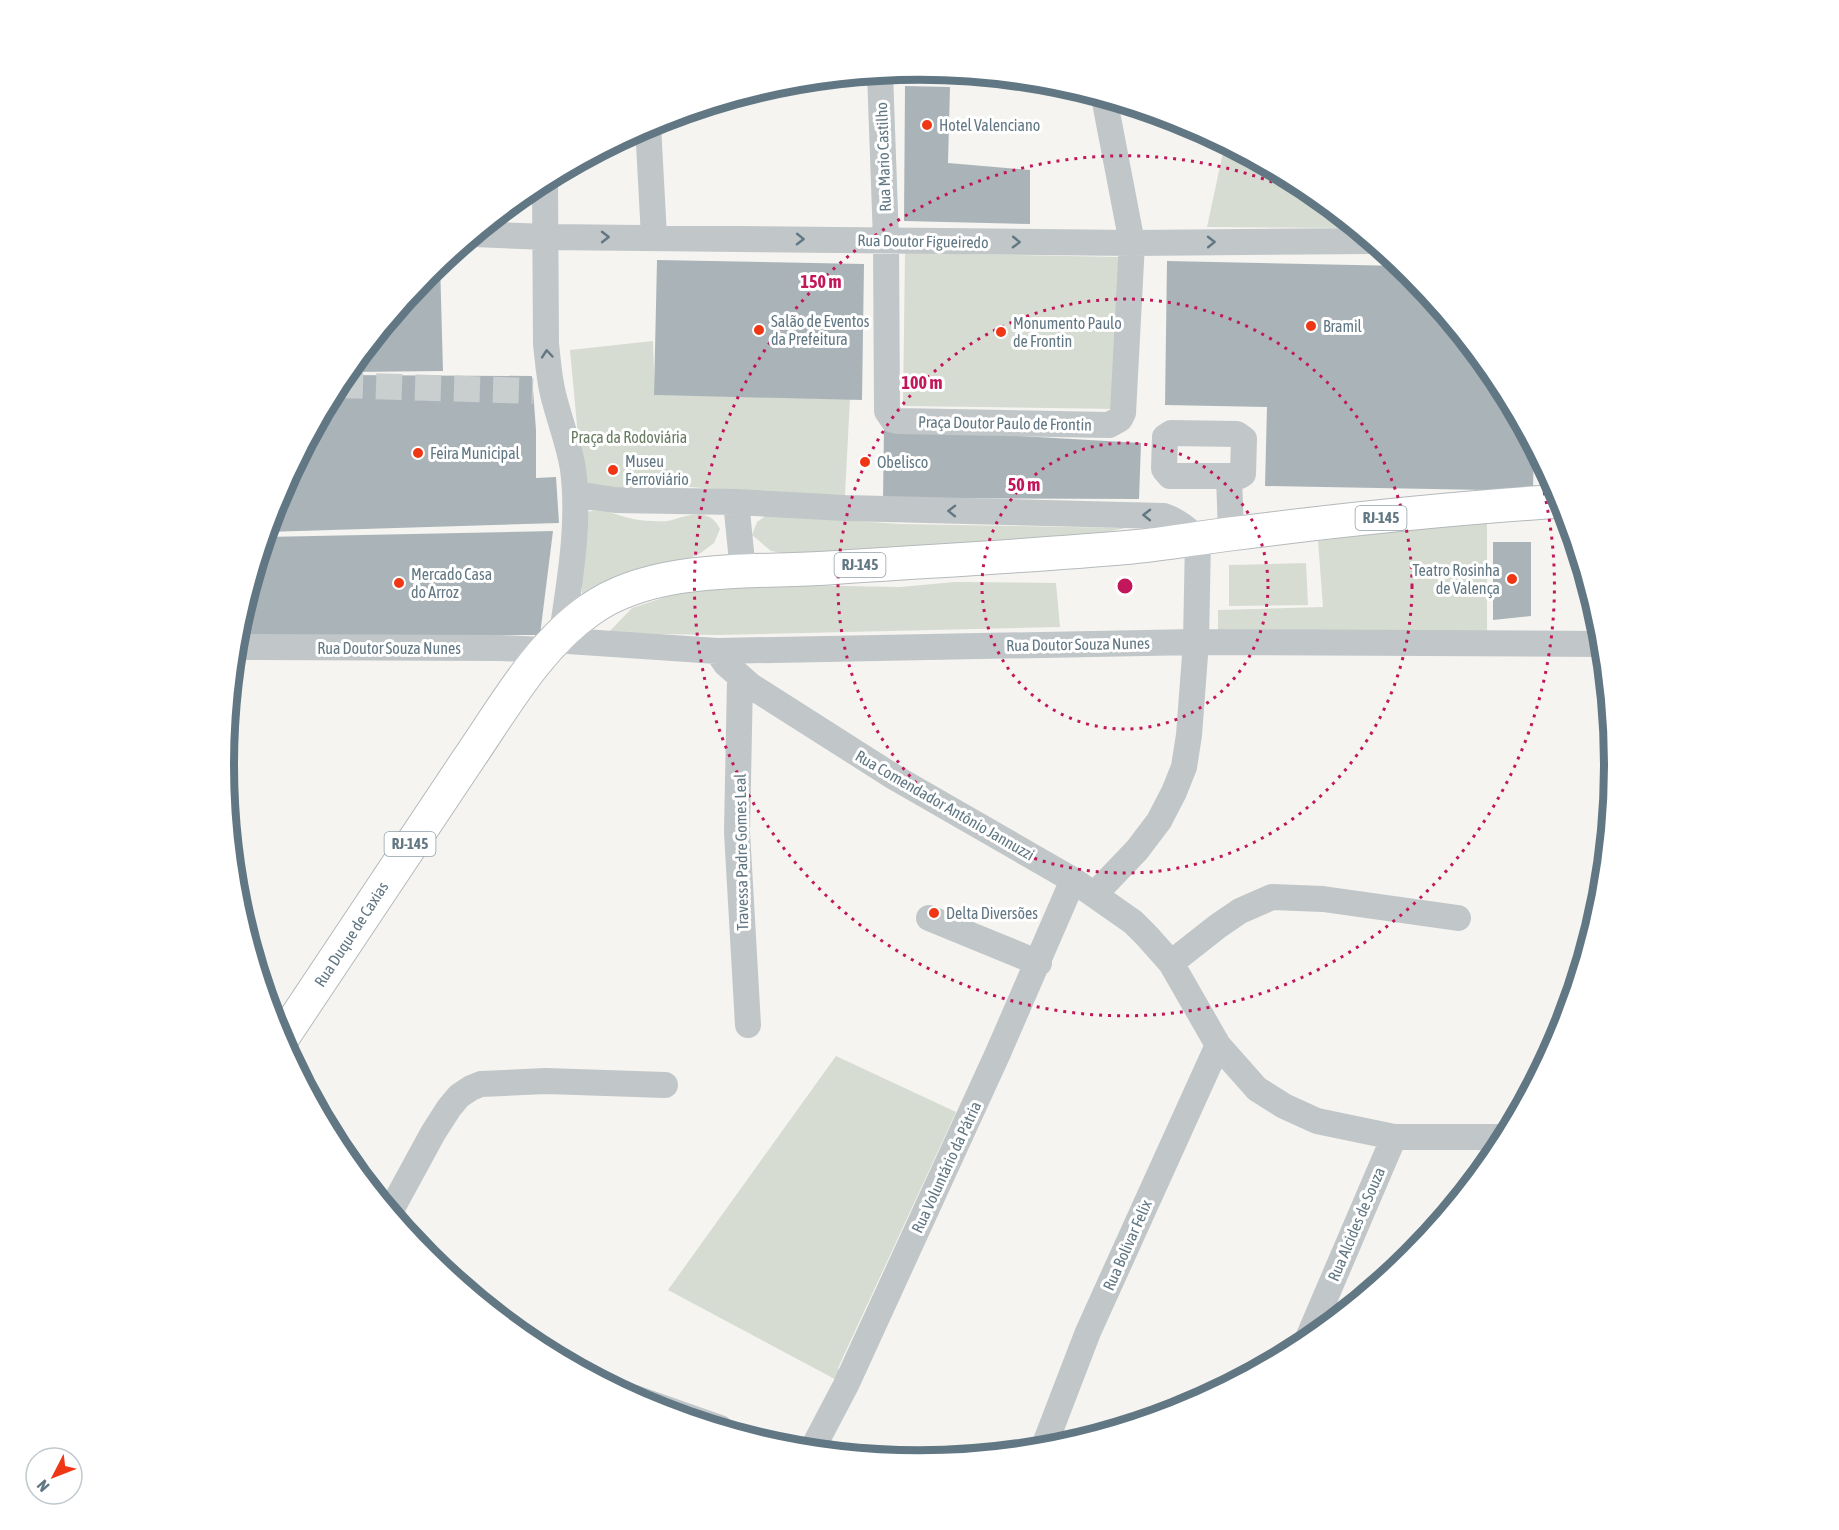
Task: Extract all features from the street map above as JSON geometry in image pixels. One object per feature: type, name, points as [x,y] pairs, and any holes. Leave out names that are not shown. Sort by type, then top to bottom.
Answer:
[{"type":"main road","name":"RJ-145","points":[[553,641],[588,610],[609,597],[649,582],[682,577],[742,571],[813,569],[1135,547],[1231,534],[1552,502]]},
{"type":"main road","name":"Rua Duque de Caxias","points":[[288,1031],[380,888],[553,641]]},
{"type":"street","name":"Rua Mario Castilho","points":[[880,81],[886,240]]},
{"type":"street","points":[[1106,106],[1132,243]]},
{"type":"street","points":[[649,136],[654,237]]},
{"type":"street","points":[[544,192],[546,344],[543,391],[572,466],[576,516],[569,587],[553,641]]},
{"type":"street","name":"Rua Doutor Figueiredo","points":[[486,235],[1132,243],[1361,241]]},
{"type":"street","name":"Praça Doutor Paulo de Frontin","points":[[886,240],[886,411],[893,420],[1109,425],[1120,419],[1123,413],[1132,243]]},
{"type":"street","points":[[1229,476],[1231,534]]},
{"type":"street","points":[[575,494],[615,500],[1164,516],[1174,520],[1198,539],[1196,642],[1190,735],[1184,767],[1159,821],[1137,850],[1095,894]]},
{"type":"street","points":[[736,502],[742,571]]},
{"type":"street","name":"Rua Doutor Souza Nunes","points":[[245,647],[490,648],[553,641],[717,651],[1196,642],[1594,644]]},
{"type":"street","name":"Rua Comendador Antônio Jannuzzi","points":[[717,651],[740,679],[894,777],[1073,880],[1133,922],[1171,963],[1218,1045],[1257,1089],[1284,1106],[1317,1121],[1394,1137],[1495,1137]]},
{"type":"street","name":"Travessa Padre Gomes Leal","points":[[740,679],[737,832],[748,1025]]},
{"type":"street","name":"Rua Voluntário da Pátria","points":[[816,1442],[846,1385],[1039,963],[1073,880]]},
{"type":"street","points":[[1171,963],[1240,911],[1272,897],[1323,899],[1458,918]]},
{"type":"street","points":[[929,918],[1039,963]]},
{"type":"street","name":"Rua Bolivar Felix","points":[[1047,1438],[1088,1332],[1218,1045]]},
{"type":"street","points":[[394,1205],[449,1108],[459,1096],[471,1088],[481,1084],[546,1081],[665,1085]]},
{"type":"street","name":"Rua Alcides de Souza","points":[[1313,1326],[1394,1137]]},
{"type":"green space","points":[[1223,150],[1300,195],[1345,228],[1207,227]]},
{"type":"green space","points":[[905,253],[1119,257],[1118,409],[903,406]]},
{"type":"green space","name":"Praça da Rodoviária","points":[[653,341],[655,395],[850,398],[845,495],[759,493],[668,485],[583,490],[570,350]]},
{"type":"green space","points":[[599,508],[646,521],[667,521],[692,515],[705,515],[716,522],[720,529],[714,543],[698,555],[582,597],[582,553],[588,512]]},
{"type":"green space","points":[[767,515],[900,524],[1126,528],[949,553],[788,554],[771,551],[752,535],[757,522]]},
{"type":"green space","points":[[1487,519],[1487,635],[1218,632],[1218,610],[1323,607],[1318,541]]},
{"type":"green space","points":[[1306,563],[1308,605],[1229,606],[1229,565]]},
{"type":"green space","points":[[955,582],[1056,583],[1060,627],[717,635],[608,633],[632,608],[687,590],[741,584],[900,587]]},
{"type":"green space","points":[[836,1056],[956,1112],[838,1368],[844,1384],[668,1290]]},
{"type":"building","name":"Hotel Valenciano","points":[[905,86],[950,87],[948,163],[1030,170],[1030,224],[904,221]]},
{"type":"building","name":"Salão de Eventos da Prefeitura","points":[[657,260],[864,264],[862,400],[654,395]]},
{"type":"building","name":"Bramil","points":[[1167,261],[1388,266],[1435,313],[1489,384],[1534,461],[1533,491],[1265,486],[1267,407],[1165,405]]},
{"type":"building","points":[[440,275],[443,371],[359,372],[404,313]]},
{"type":"building","name":"Feira Municipal","points":[[356,375],[532,376],[536,430],[536,478],[556,477],[559,523],[275,532],[305,462],[326,422]]},
{"type":"building","points":[[884,428],[1141,443],[1139,499],[883,498]]},
{"type":"building","name":"Mercado Casa do Arroz","points":[[553,531],[540,635],[246,635],[257,588],[273,537]]},
{"type":"building","name":"Teatro Rosinha de Valença","points":[[1493,542],[1531,542],[1531,616],[1493,620]]},
{"type":"tunnel","points":[[349,385],[533,391]]},
{"type":"place","name":"Hotel Valenciano","points":[[927,125]]},
{"type":"place","name":"Bramil","points":[[1311,326]]},
{"type":"place","name":"Salão de Eventos da Prefeitura","points":[[759,330]]},
{"type":"place","name":"Monumento Paulo de Frontin","points":[[1001,332]]},
{"type":"place","name":"Feira Municipal","points":[[418,453]]},
{"type":"place","name":"Obelisco","points":[[865,462]]},
{"type":"place","name":"Museu Ferroviário","points":[[613,470]]},
{"type":"place","name":"Teatro Rosinha de Valença","points":[[1512,579]]},
{"type":"place","name":"Mercado Casa do Arroz","points":[[399,583]]},
{"type":"place","name":"Delta Diversões","points":[[934,913]]}]
